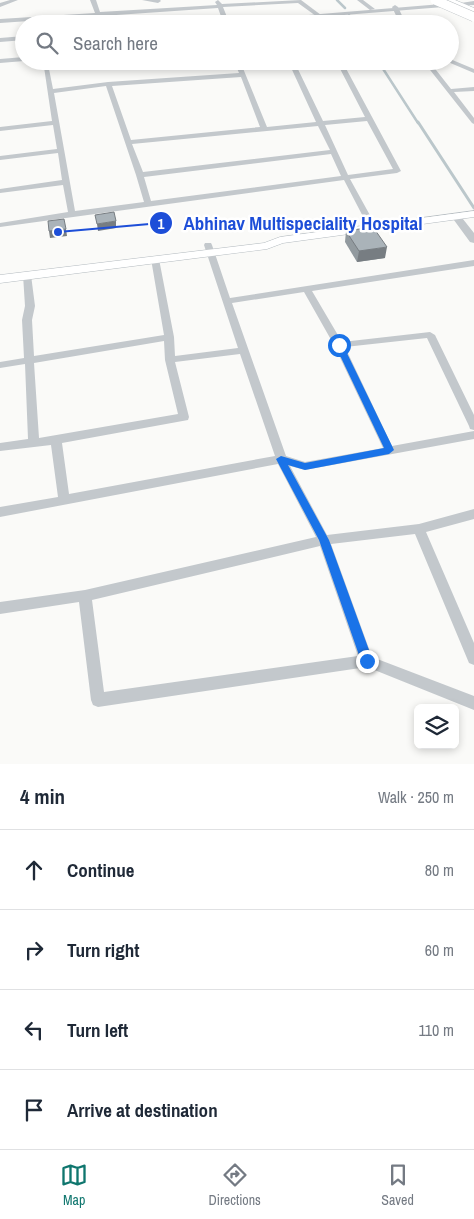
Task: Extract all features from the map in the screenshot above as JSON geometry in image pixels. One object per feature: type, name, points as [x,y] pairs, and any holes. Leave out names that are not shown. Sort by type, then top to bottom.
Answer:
[{"type":"main road","points":[[443,2],[474,11]]},
{"type":"main road","points":[[443,2],[474,11]]},
{"type":"main road","points":[[443,2],[459,13],[474,18]]},
{"type":"main road","points":[[443,2],[474,18]]},
{"type":"main road","points":[[0,279],[155,258],[263,238],[280,240],[471,214]]},
{"type":"main road","points":[[0,273],[209,248]]},
{"type":"street","points":[[0,5],[15,0]]},
{"type":"street","points":[[93,0],[98,14]]},
{"type":"street","points":[[145,0],[158,1]]},
{"type":"street","points":[[360,0],[372,9]]},
{"type":"street","points":[[417,7],[422,0]]},
{"type":"street","points":[[82,15],[218,3],[299,1],[318,15],[417,7],[443,2],[474,3]]},
{"type":"street","points":[[417,7],[459,13]]},
{"type":"street","points":[[318,15],[372,9],[395,9]]},
{"type":"street","points":[[395,9],[398,15]]},
{"type":"street","points":[[0,20],[15,19]]},
{"type":"street","points":[[0,40],[15,39]]},
{"type":"street","points":[[0,61],[15,60]]},
{"type":"street","points":[[459,65],[474,71]]},
{"type":"street","points":[[47,70],[72,214]]},
{"type":"street","points":[[241,70],[264,128]]},
{"type":"street","points":[[295,70],[346,178],[373,228]]},
{"type":"street","points":[[0,225],[148,203],[397,171],[344,70]]},
{"type":"street","points":[[433,70],[474,122]]},
{"type":"street","points":[[51,91],[108,84],[243,74]]},
{"type":"street","points":[[108,84],[148,203]]},
{"type":"street","points":[[449,91],[474,89]]},
{"type":"street","points":[[128,142],[369,118]]},
{"type":"street","points":[[0,129],[56,123]]},
{"type":"street","points":[[0,158],[61,151]]},
{"type":"street","points":[[140,175],[334,152]]},
{"type":"street","points":[[0,191],[66,182]]},
{"type":"street","points":[[456,216],[474,240]]},
{"type":"street","points":[[209,248],[281,459],[324,540],[367,661]]},
{"type":"street","points":[[0,448],[184,418],[170,360],[169,337],[155,258]]},
{"type":"street","points":[[227,302],[474,263]]},
{"type":"street","points":[[27,275],[30,306],[28,320],[34,443]]},
{"type":"street","points":[[307,289],[339,345],[389,450]]},
{"type":"street","points":[[339,345],[430,335],[474,426]]},
{"type":"street","points":[[0,365],[30,362],[169,337]]},
{"type":"street","points":[[170,360],[244,350]]},
{"type":"street","points":[[0,512],[281,459],[305,466],[474,435]]},
{"type":"street","points":[[56,440],[64,500]]},
{"type":"street","points":[[0,608],[85,596],[324,540],[419,529],[474,514]]},
{"type":"street","points":[[419,529],[474,658]]},
{"type":"street","points":[[85,596],[98,700],[367,661],[474,703]]},
{"type":"building","points":[[114,212],[116,221],[97,224],[95,215]]},
{"type":"building","points":[[64,219],[66,229],[49,231],[48,221]]},
{"type":"building","points":[[373,227],[387,247],[359,251],[346,231]]},
{"type":"waterway","points":[[337,0],[345,8]]},
{"type":"waterway","points":[[384,70],[418,123]]},
{"type":"waterway","points":[[418,122],[474,208]]},
{"type":"railway","points":[[439,0],[474,15]]},
{"type":"place","name":"Abhinav Multispeciality Hospital","points":[[58,232]]},
{"type":"route","points":[[339,345],[389,450],[305,466],[281,459],[324,540],[367,661]]}]
